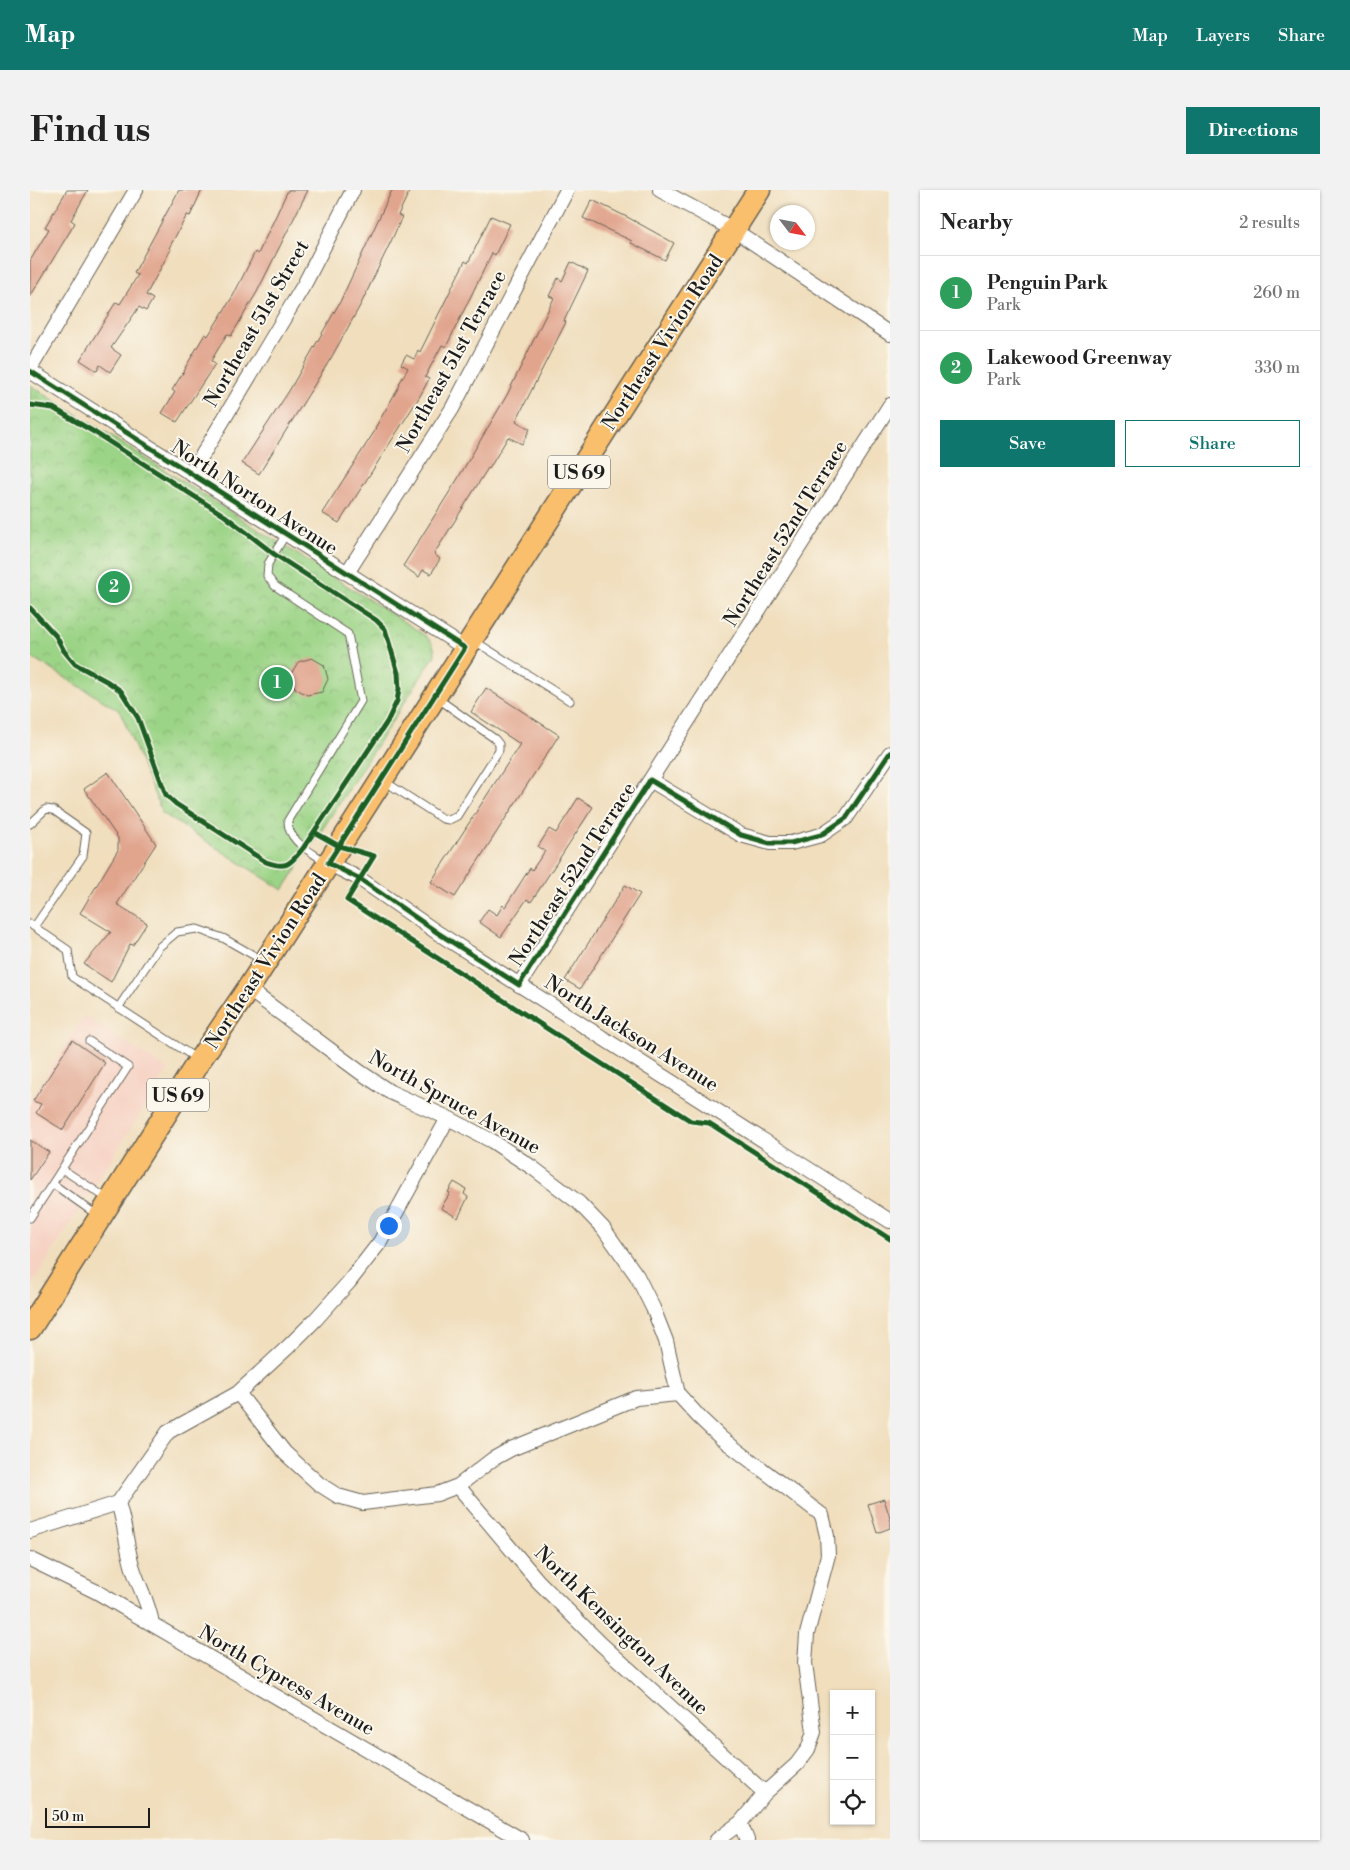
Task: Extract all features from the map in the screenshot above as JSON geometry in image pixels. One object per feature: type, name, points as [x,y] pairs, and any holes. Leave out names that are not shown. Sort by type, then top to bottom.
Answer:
[{"type":"main road","name":"Northeast Vivion Road","points":[[30,1327],[199,1061],[266,962],[434,696],[759,190]]},
{"type":"street","points":[[30,370],[136,190]]},
{"type":"street","name":"Northeast 51st Street","points":[[191,474],[305,283],[353,190]]},
{"type":"street","name":"Northeast 51st Terrace","points":[[347,573],[452,409],[566,190]]},
{"type":"street","points":[[660,190],[734,230],[890,334]]},
{"type":"street","name":"North Norton Avenue","points":[[30,370],[347,573],[468,644]]},
{"type":"street","name":"Northeast 52nd Terrace","points":[[519,985],[890,405]]},
{"type":"street","points":[[650,780],[732,831],[750,839],[770,843],[791,843],[829,831],[846,818],[890,753]]},
{"type":"street","name":"North Jackson Avenue","points":[[328,863],[360,880],[519,985],[888,1215]]},
{"type":"street","name":"North Spruce Avenue","points":[[248,989],[382,1087],[492,1141],[533,1168],[578,1202],[603,1228],[637,1276],[653,1308],[666,1341],[678,1394],[698,1417],[721,1438],[822,1515],[827,1536],[828,1555],[807,1634],[806,1663],[814,1732],[812,1740],[797,1764],[765,1793],[740,1823]]},
{"type":"street","points":[[30,1531],[118,1503],[168,1432],[238,1393],[315,1320],[349,1282],[380,1242],[448,1118]]},
{"type":"street","points":[[238,1393],[285,1453],[319,1484],[338,1496],[363,1503],[437,1494],[458,1486],[493,1459],[511,1449],[636,1398],[678,1394]]},
{"type":"street","name":"North Kensington Avenue","points":[[458,1486],[538,1581],[600,1643],[765,1793]]},
{"type":"street","points":[[118,1503],[132,1565],[150,1608],[152,1624]]},
{"type":"street","name":"North Cypress Avenue","points":[[30,1559],[97,1592],[522,1840]]},
{"type":"street","points":[[717,1840],[740,1823],[747,1840]]},
{"type":"lane","points":[[286,534],[268,564],[267,576],[275,586],[348,634],[361,701],[288,820],[287,830],[294,840],[328,863]]},
{"type":"lane","points":[[468,644],[570,701]]},
{"type":"lane","points":[[381,779],[443,819],[449,820],[457,816],[499,750],[499,744],[495,739],[434,696]]},
{"type":"lane","points":[[30,824],[46,809],[53,810],[86,833],[87,839],[84,856],[32,926],[68,950],[72,978],[199,1061]]},
{"type":"lane","points":[[118,1008],[158,947],[176,932],[197,929],[224,938],[266,962]]},
{"type":"lane","points":[[30,1218],[128,1067],[89,1041]]},
{"type":"lane","points":[[62,1169],[106,1209]]},
{"type":"lane","points":[[52,1184],[106,1209]]},
{"type":"shaded area","points":[[84,1016],[168,1070],[30,1287],[30,1101]]},
{"type":"green space","points":[[30,385],[417,630],[432,643],[435,655],[283,890],[162,813],[120,711],[30,656]]},
{"type":"building","points":[[67,190],[88,190],[71,220],[75,223],[30,297],[30,261],[49,229],[45,227]]},
{"type":"building","points":[[179,190],[202,190],[190,216],[187,215],[169,248],[171,249],[146,295],[153,299],[146,311],[139,307],[111,348],[121,355],[110,372],[100,365],[97,371],[80,360],[116,302],[120,304],[138,275],[134,273]]},
{"type":"building","points":[[288,190],[308,190],[257,292],[231,336],[227,334],[211,361],[215,364],[177,422],[162,413],[175,392],[172,390],[205,334],[208,336],[233,296],[255,252],[258,254]]},
{"type":"building","points":[[392,190],[410,190],[398,215],[402,217],[393,237],[361,304],[331,358],[259,474],[242,463],[289,391],[340,302]]},
{"type":"building","points":[[592,200],[674,243],[665,260],[631,243],[632,241],[583,218]]},
{"type":"building","points":[[491,216],[510,224],[495,255],[492,253],[446,347],[442,345],[425,377],[429,379],[420,396],[339,523],[322,513],[376,429],[400,385],[408,368],[401,364],[406,355],[414,359],[418,350],[420,352],[465,261],[468,263]]},
{"type":"building","points":[[571,262],[588,271],[564,321],[566,322],[516,421],[530,429],[522,444],[508,437],[434,554],[440,559],[431,574],[423,570],[419,577],[403,566],[507,395],[554,298],[549,296],[558,278],[562,281]]},
{"type":"building","points":[[312,658],[324,665],[328,679],[322,692],[307,695],[295,688],[291,674],[298,662]]},
{"type":"building","points":[[486,688],[559,735],[455,897],[431,882],[520,744],[471,712]]},
{"type":"building","points":[[108,772],[156,844],[117,904],[147,923],[133,945],[130,944],[111,982],[84,964],[111,932],[80,913],[118,850],[118,838],[84,789]]},
{"type":"building","points":[[578,798],[593,807],[531,902],[527,899],[501,937],[479,922],[488,909],[497,915],[503,905],[505,907],[530,868],[532,870],[545,851],[538,847],[549,829],[556,833]]},
{"type":"building","points":[[625,885],[640,894],[580,989],[565,980]]},
{"type":"building","points":[[72,1040],[105,1063],[63,1130],[36,1113],[41,1104],[33,1101]]},
{"type":"building","points":[[30,1140],[49,1152],[30,1180]]},
{"type":"building","points":[[454,1182],[466,1189],[464,1194],[468,1197],[458,1218],[441,1208]]},
{"type":"building","points":[[884,1499],[890,1518],[890,1528],[877,1533],[868,1504]]},
{"type":"cycle path","points":[[30,371],[465,648],[328,863],[360,879],[438,933],[519,985],[650,780],[741,835],[770,843],[791,843],[821,835],[846,818],[890,753]]},
{"type":"cycle path","points":[[30,405],[53,408],[94,432],[225,516],[274,554],[376,620],[385,629],[398,673],[399,689],[397,701],[387,722],[304,847],[288,864],[273,864],[266,862],[176,804],[166,795],[138,718],[121,691],[75,664],[64,651],[56,636],[30,608]]},
{"type":"cycle path","points":[[314,832],[339,846],[374,856],[347,900],[691,1121],[709,1123],[890,1239]]},
{"type":"place","name":"Lakewood Greenway","points":[[114,587]]},
{"type":"place","name":"Penguin Park","points":[[277,683]]}]
